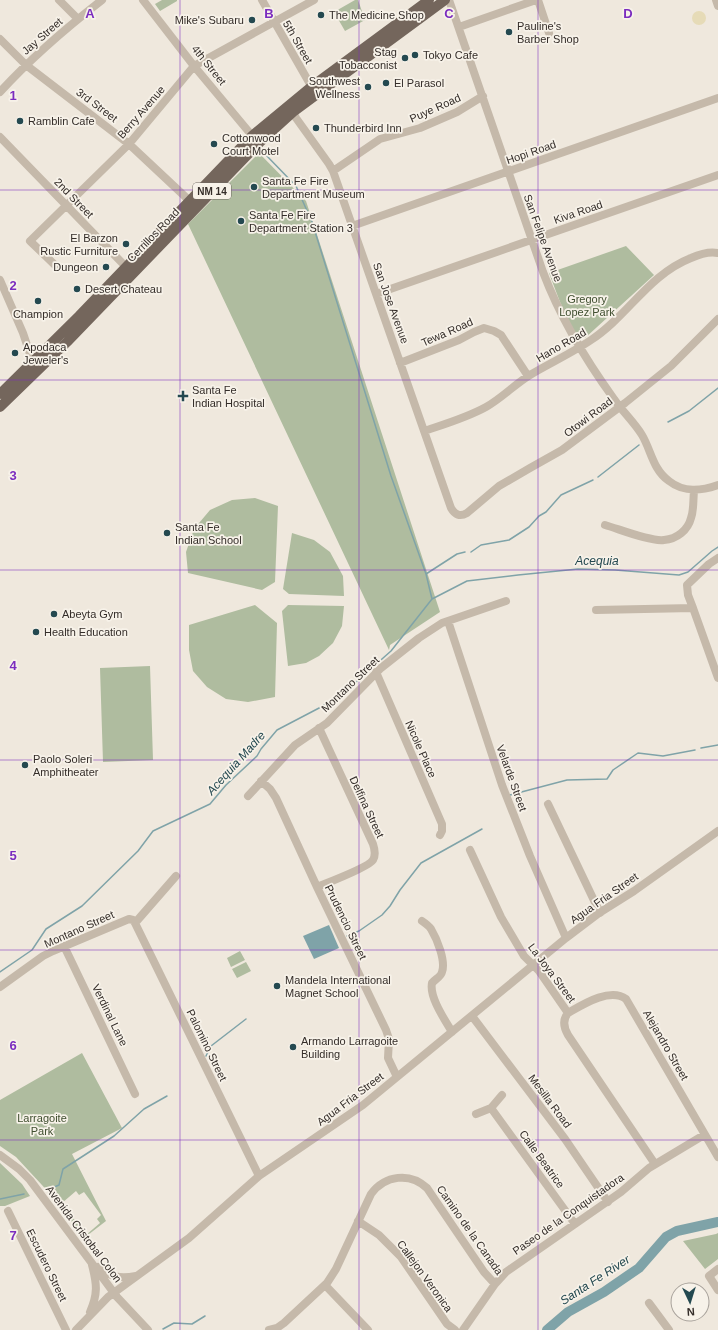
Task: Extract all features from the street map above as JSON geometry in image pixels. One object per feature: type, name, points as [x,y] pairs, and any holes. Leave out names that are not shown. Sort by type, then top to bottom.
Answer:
[{"type":"main road","name":"Cerrillos Road","points":[[0,407],[36,366],[257,139],[291,109],[429,0]]},
{"type":"main road","name":"Cerrillos Road","points":[[314,91],[445,0]]},
{"type":"main road","name":"Cerrillos Road","points":[[0,394],[36,366]]},
{"type":"street","points":[[59,0],[78,19]]},
{"type":"street","name":"Jay Street","points":[[0,92],[26,65],[102,0]]},
{"type":"street","name":"4th Street","points":[[143,0],[194,66],[249,132],[257,139]]},
{"type":"street","name":"5th Street","points":[[262,0],[314,91]]},
{"type":"street","name":"Berry Avenue","points":[[56,266],[30,241],[129,144],[194,66],[314,0]]},
{"type":"street","name":"San Felipe Avenue","points":[[449,0],[551,293],[579,348],[620,407],[641,434],[657,468],[664,477],[678,487],[694,491]]},
{"type":"street","points":[[459,27],[537,0],[549,33]]},
{"type":"street","points":[[716,0],[718,6]]},
{"type":"street","name":"3rd Street","points":[[0,39],[26,65],[129,144],[193,204]]},
{"type":"street","name":"Puye Road","points":[[332,171],[380,139],[420,128],[457,112],[483,96]]},
{"type":"street","name":"Hopi Road","points":[[352,226],[718,98]]},
{"type":"street","name":"San Jose Avenue","points":[[291,109],[329,164],[332,171],[451,508],[454,513],[459,515]]},
{"type":"street","name":"2nd Street","points":[[0,137],[130,270]]},
{"type":"street","name":"Kiva Road","points":[[376,294],[718,175]]},
{"type":"street","name":"Hano Road","points":[[424,431],[466,416],[487,406],[528,376],[579,348],[602,332],[662,274],[682,261],[701,254],[718,253]]},
{"type":"street","points":[[0,280],[3,297],[23,334],[36,366]]},
{"type":"street","name":"Otowi Road","points":[[459,515],[462,516],[467,514],[499,486],[567,446],[620,407],[671,366],[718,319]]},
{"type":"street","name":"Tewa Road","points":[[400,363],[460,340],[484,328],[501,335],[528,376]]},
{"type":"street","points":[[604,525],[654,540],[674,538],[682,533],[690,523],[694,491],[718,485]]},
{"type":"street","points":[[718,558],[687,585],[688,595],[718,678]]},
{"type":"street","name":"Montano Street","points":[[248,796],[295,744],[319,728],[336,714],[376,672],[434,627],[506,601]]},
{"type":"street","points":[[596,610],[693,608]]},
{"type":"street","name":"Velarde Street","points":[[448,621],[502,785],[530,856],[566,938]]},
{"type":"street","name":"Nicole Place","points":[[376,672],[442,824],[442,831],[440,835]]},
{"type":"street","name":"Delfina Street","points":[[317,887],[366,865],[373,859],[375,854],[373,844],[319,728]]},
{"type":"street","name":"Prudencio Street","points":[[261,781],[270,789],[276,798],[386,1030],[389,1039],[388,1058],[397,1077]]},
{"type":"street","points":[[548,804],[600,913]]},
{"type":"street","name":"Agua Fria Street","points":[[76,1330],[89,1315],[114,1292],[189,1238],[260,1176],[352,1114],[566,938],[718,831]]},
{"type":"street","name":"La Joya Street","points":[[470,850],[501,917],[524,956],[539,971],[568,1013],[565,1016],[564,1022],[568,1035],[655,1164]]},
{"type":"street","points":[[135,923],[176,876]]},
{"type":"street","name":"Montano Street","points":[[0,987],[43,956],[64,946],[129,919],[133,920],[135,923]]},
{"type":"street","points":[[422,921],[431,928],[441,952],[443,971],[432,983],[431,990],[443,1017],[452,1032]]},
{"type":"street","name":"Palomino Street","points":[[135,923],[260,1176]]},
{"type":"street","name":"Verdinal Lane","points":[[64,946],[135,1094]]},
{"type":"street","name":"Alejandro Street","points":[[568,1013],[600,997],[617,995],[626,999],[718,1157]]},
{"type":"street","name":"Mesilla Road","points":[[472,1016],[565,1139],[608,1202]]},
{"type":"street","points":[[476,1114],[491,1108],[502,1094]]},
{"type":"street","name":"Calle Beatrice","points":[[491,1108],[575,1224]]},
{"type":"street","name":"Paseo de la Conquistadora","points":[[463,1330],[495,1284],[511,1268],[608,1202],[647,1169],[704,1135]]},
{"type":"street","name":"Avenida Cristobal Colon","points":[[0,1154],[30,1180],[117,1298],[148,1330]]},
{"type":"street","name":"Camino de la Canada","points":[[272,1330],[284,1323],[325,1285],[334,1273],[371,1194],[383,1182],[398,1178],[408,1178],[419,1182],[431,1193],[484,1272],[495,1284]]},
{"type":"street","name":"Escudero Street","points":[[8,1211],[66,1330]]},
{"type":"street","name":"Callejon Veronica","points":[[358,1221],[380,1235],[401,1257],[447,1324],[454,1330]]},
{"type":"street","points":[[90,1261],[112,1276],[125,1278],[137,1276]]},
{"type":"street","points":[[89,1315],[95,1302],[96,1290],[95,1277],[90,1261]]},
{"type":"street","points":[[718,1269],[709,1276],[718,1290]]},
{"type":"street","points":[[325,1285],[368,1330]]},
{"type":"street","points":[[649,1303],[669,1330]]},
{"type":"green space","points":[[162,0],[177,1],[160,11],[155,4]]},
{"type":"green space","points":[[355,0],[358,0],[365,20],[345,31],[334,12]]},
{"type":"green space","points":[[259,153],[306,201],[440,612],[390,645],[389,650],[188,224]]},
{"type":"green space","name":"Gregory Lopez Park","points":[[626,246],[654,275],[585,338],[577,338],[560,302],[549,273]]},
{"type":"green space","points":[[255,498],[278,506],[275,582],[262,590],[188,573],[186,552],[194,529],[210,510],[232,500]]},
{"type":"green space","points":[[292,533],[314,540],[330,552],[343,576],[344,596],[289,594],[283,589]]},
{"type":"green space","points":[[255,605],[277,623],[275,697],[248,702],[226,699],[207,687],[193,671],[189,650],[189,625]]},
{"type":"green space","points":[[288,605],[344,606],[342,626],[333,643],[319,656],[306,663],[288,666],[282,611]]},
{"type":"green space","points":[[150,666],[153,760],[103,762],[100,668]]},
{"type":"green space","points":[[240,951],[245,960],[231,967],[227,958]]},
{"type":"green space","points":[[246,962],[251,971],[237,978],[232,969]]},
{"type":"green space","name":"Larragoite Park","points":[[82,1053],[122,1128],[72,1154],[106,1221],[84,1238],[54,1198],[16,1157],[0,1146],[0,1100]],"holes":[[[76,1191],[79,1195],[84,1192],[101,1215],[97,1219],[100,1223],[86,1235],[62,1203]]]},
{"type":"green space","name":"Larragoite Park","points":[[0,1163],[22,1184],[30,1196],[5,1206],[0,1206]]},
{"type":"green space","points":[[718,1233],[718,1259],[705,1269],[683,1241]]},
{"type":"sand","points":[[699,11],[704,13],[706,18],[704,23],[699,25],[694,23],[692,18],[694,13]]},
{"type":"water","points":[[329,925],[339,948],[314,959],[303,936]]},
{"type":"waterway","points":[[264,153],[296,186],[312,222],[391,476],[426,574]]},
{"type":"waterway","points":[[668,422],[689,411],[718,388]]},
{"type":"waterway","points":[[598,477],[639,445]]},
{"type":"waterway","points":[[471,552],[481,545],[509,540],[529,527],[539,516],[546,512],[561,495],[593,480]]},
{"type":"waterway","name":"Acequia Madre","points":[[0,972],[32,950],[46,929],[82,906],[138,851],[153,831],[210,804],[226,785],[257,756],[277,730],[321,707],[348,689],[391,651],[432,599],[467,581],[578,569],[679,575],[688,572],[718,547]]},
{"type":"waterway","points":[[432,599],[426,574],[457,554],[465,552]]},
{"type":"waterway","points":[[701,748],[718,745]]},
{"type":"waterway","points":[[510,795],[567,780],[607,779],[613,770],[638,753],[663,756],[695,750]]},
{"type":"waterway","points":[[347,936],[359,931],[382,915],[421,863],[482,829]]},
{"type":"waterway","points":[[206,1056],[211,1046],[246,1019]]},
{"type":"waterway","points":[[52,1188],[59,1185],[63,1169],[114,1136],[144,1109],[167,1096]]},
{"type":"waterway","points":[[0,1199],[24,1194]]},
{"type":"waterway","name":"Santa Fe River","points":[[547,1330],[568,1312],[604,1292],[639,1268],[666,1237],[677,1231],[718,1222]]},
{"type":"waterway","points":[[163,1329],[174,1323],[192,1324],[205,1316]]},
{"type":"place","name":"The Medicine Shop","points":[[321,15]]},
{"type":"place","name":"Mike's Subaru","points":[[252,20]]},
{"type":"place","name":"Pauline's Barber Shop","points":[[509,32]]},
{"type":"place","name":"Tokyo Cafe","points":[[415,55]]},
{"type":"place","name":"Stag Tobacconist","points":[[405,58]]},
{"type":"place","name":"El Parasol","points":[[386,83]]},
{"type":"place","name":"Southwest Wellness","points":[[368,87]]},
{"type":"place","name":"Ramblin Cafe","points":[[20,121]]},
{"type":"place","name":"Thunderbird Inn","points":[[316,128]]},
{"type":"place","name":"Cottonwood Court Motel","points":[[214,144]]},
{"type":"place","name":"Santa Fe Fire Department Museum","points":[[254,187]]},
{"type":"place","name":"Santa Fe Fire Department Station 3","points":[[241,221]]},
{"type":"place","name":"El Barzon Rustic Furniture","points":[[126,244]]},
{"type":"place","name":"Dungeon","points":[[106,267]]},
{"type":"place","name":"Desert Chateau","points":[[77,289]]},
{"type":"place","name":"Champion","points":[[38,301]]},
{"type":"place","name":"Apodaca Jeweler's","points":[[15,353]]},
{"type":"place","name":"Santa Fe Indian Hospital","points":[[183,396]]},
{"type":"place","name":"Santa Fe Indian School","points":[[167,533]]},
{"type":"place","name":"Abeyta Gym","points":[[54,614]]},
{"type":"place","name":"Health Education","points":[[36,632]]},
{"type":"place","name":"Paolo Soleri Amphitheater","points":[[25,765]]},
{"type":"place","name":"Mandela International Magnet School","points":[[277,986]]},
{"type":"place","name":"Armando Larragoite Building","points":[[293,1047]]},
{"type":"water label","name":"Acequia","points":[[597,561]]}]
